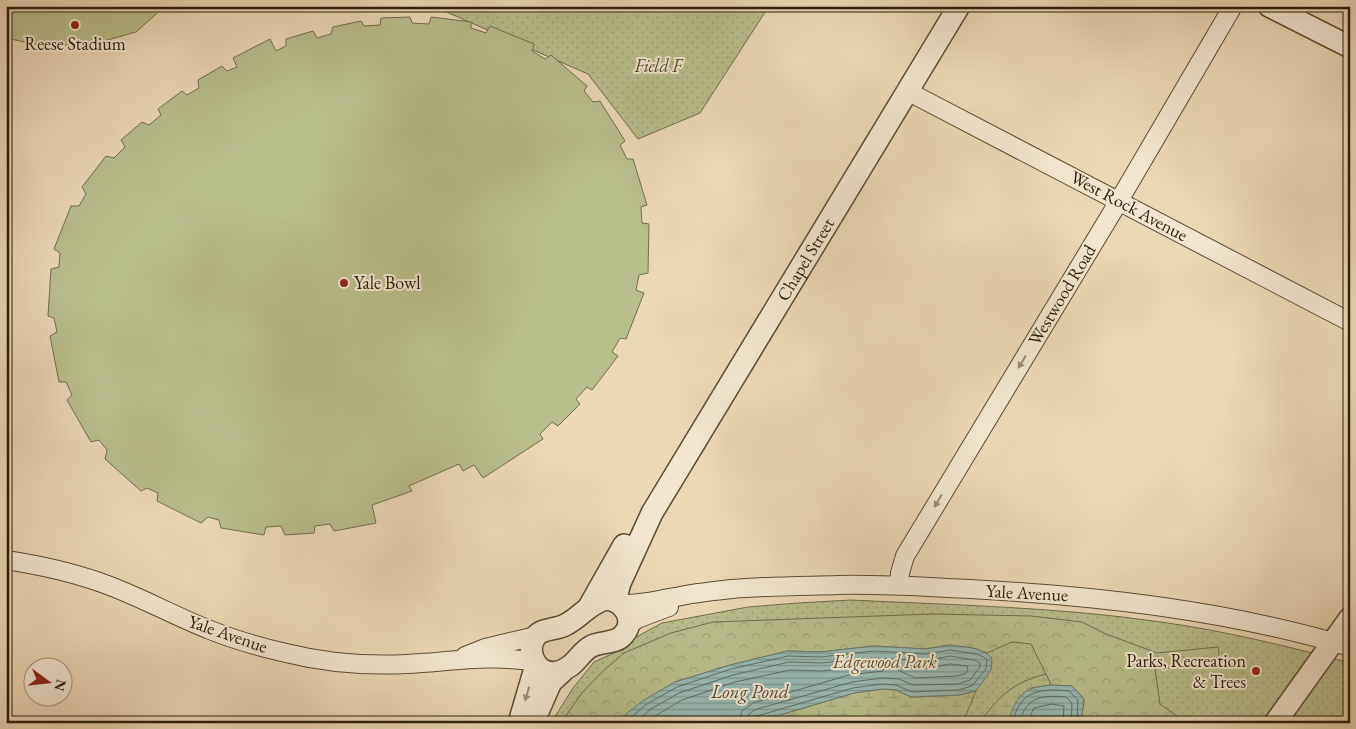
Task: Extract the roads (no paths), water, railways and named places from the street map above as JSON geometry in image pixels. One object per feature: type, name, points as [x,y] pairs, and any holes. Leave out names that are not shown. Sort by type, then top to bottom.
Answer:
[{"type":"street","name":"Chapel Street","points":[[618,602],[620,583],[652,513],[959,6]]},
{"type":"street","name":"Westwood Road","points":[[899,586],[900,573],[905,556],[1233,6]]},
{"type":"street","points":[[1269,6],[1350,48]]},
{"type":"street","name":"West Rock Avenue","points":[[907,91],[1350,322]]},
{"type":"street","name":"Chapel Street","points":[[590,605],[624,545],[652,513]]},
{"type":"street","name":"Yale Avenue","points":[[6,560],[57,569],[103,584],[210,630],[241,641],[286,653],[348,664],[398,664],[457,659],[507,659],[536,663]]},
{"type":"street","name":"Yale Avenue","points":[[618,602],[640,604],[679,596],[733,589],[840,585],[899,586],[1067,595],[1117,600],[1246,620],[1341,644]]},
{"type":"street","name":"Yale Avenue","points":[[628,626],[637,619],[700,594]]},
{"type":"street","points":[[532,723],[551,682],[592,646],[617,640],[624,634],[628,626],[628,617],[626,610],[618,602],[606,599],[590,605],[575,620],[562,627],[543,631],[536,636],[532,646],[532,655],[536,663],[542,670],[548,673],[562,672]]},
{"type":"street","points":[[1275,723],[1341,644],[1350,618]]},
{"type":"street","name":"Yale Avenue","points":[[457,659],[485,648],[536,636]]},
{"type":"street","points":[[519,723],[536,663]]},
{"type":"water","name":"Long Pond","points":[[950,645],[978,650],[992,658],[991,670],[976,691],[959,695],[911,697],[896,690],[882,689],[854,693],[753,723],[622,723],[626,714],[644,700],[675,682],[730,665],[788,651],[820,652],[874,646],[925,649]]},
{"type":"water","points":[[1051,685],[1072,686],[1084,699],[1081,723],[1008,723],[1013,708],[1020,696],[1032,688]]},
{"type":"place","name":"Reese Stadium","points":[[75,25]]},
{"type":"place","name":"Yale Bowl","points":[[344,283]]},
{"type":"place","name":"Parks, Recreation & Trees","points":[[1256,671]]},
{"type":"park label","name":"Field F","points":[[658,66]]},
{"type":"park label","name":"Edgewood Park","points":[[885,662]]}]
